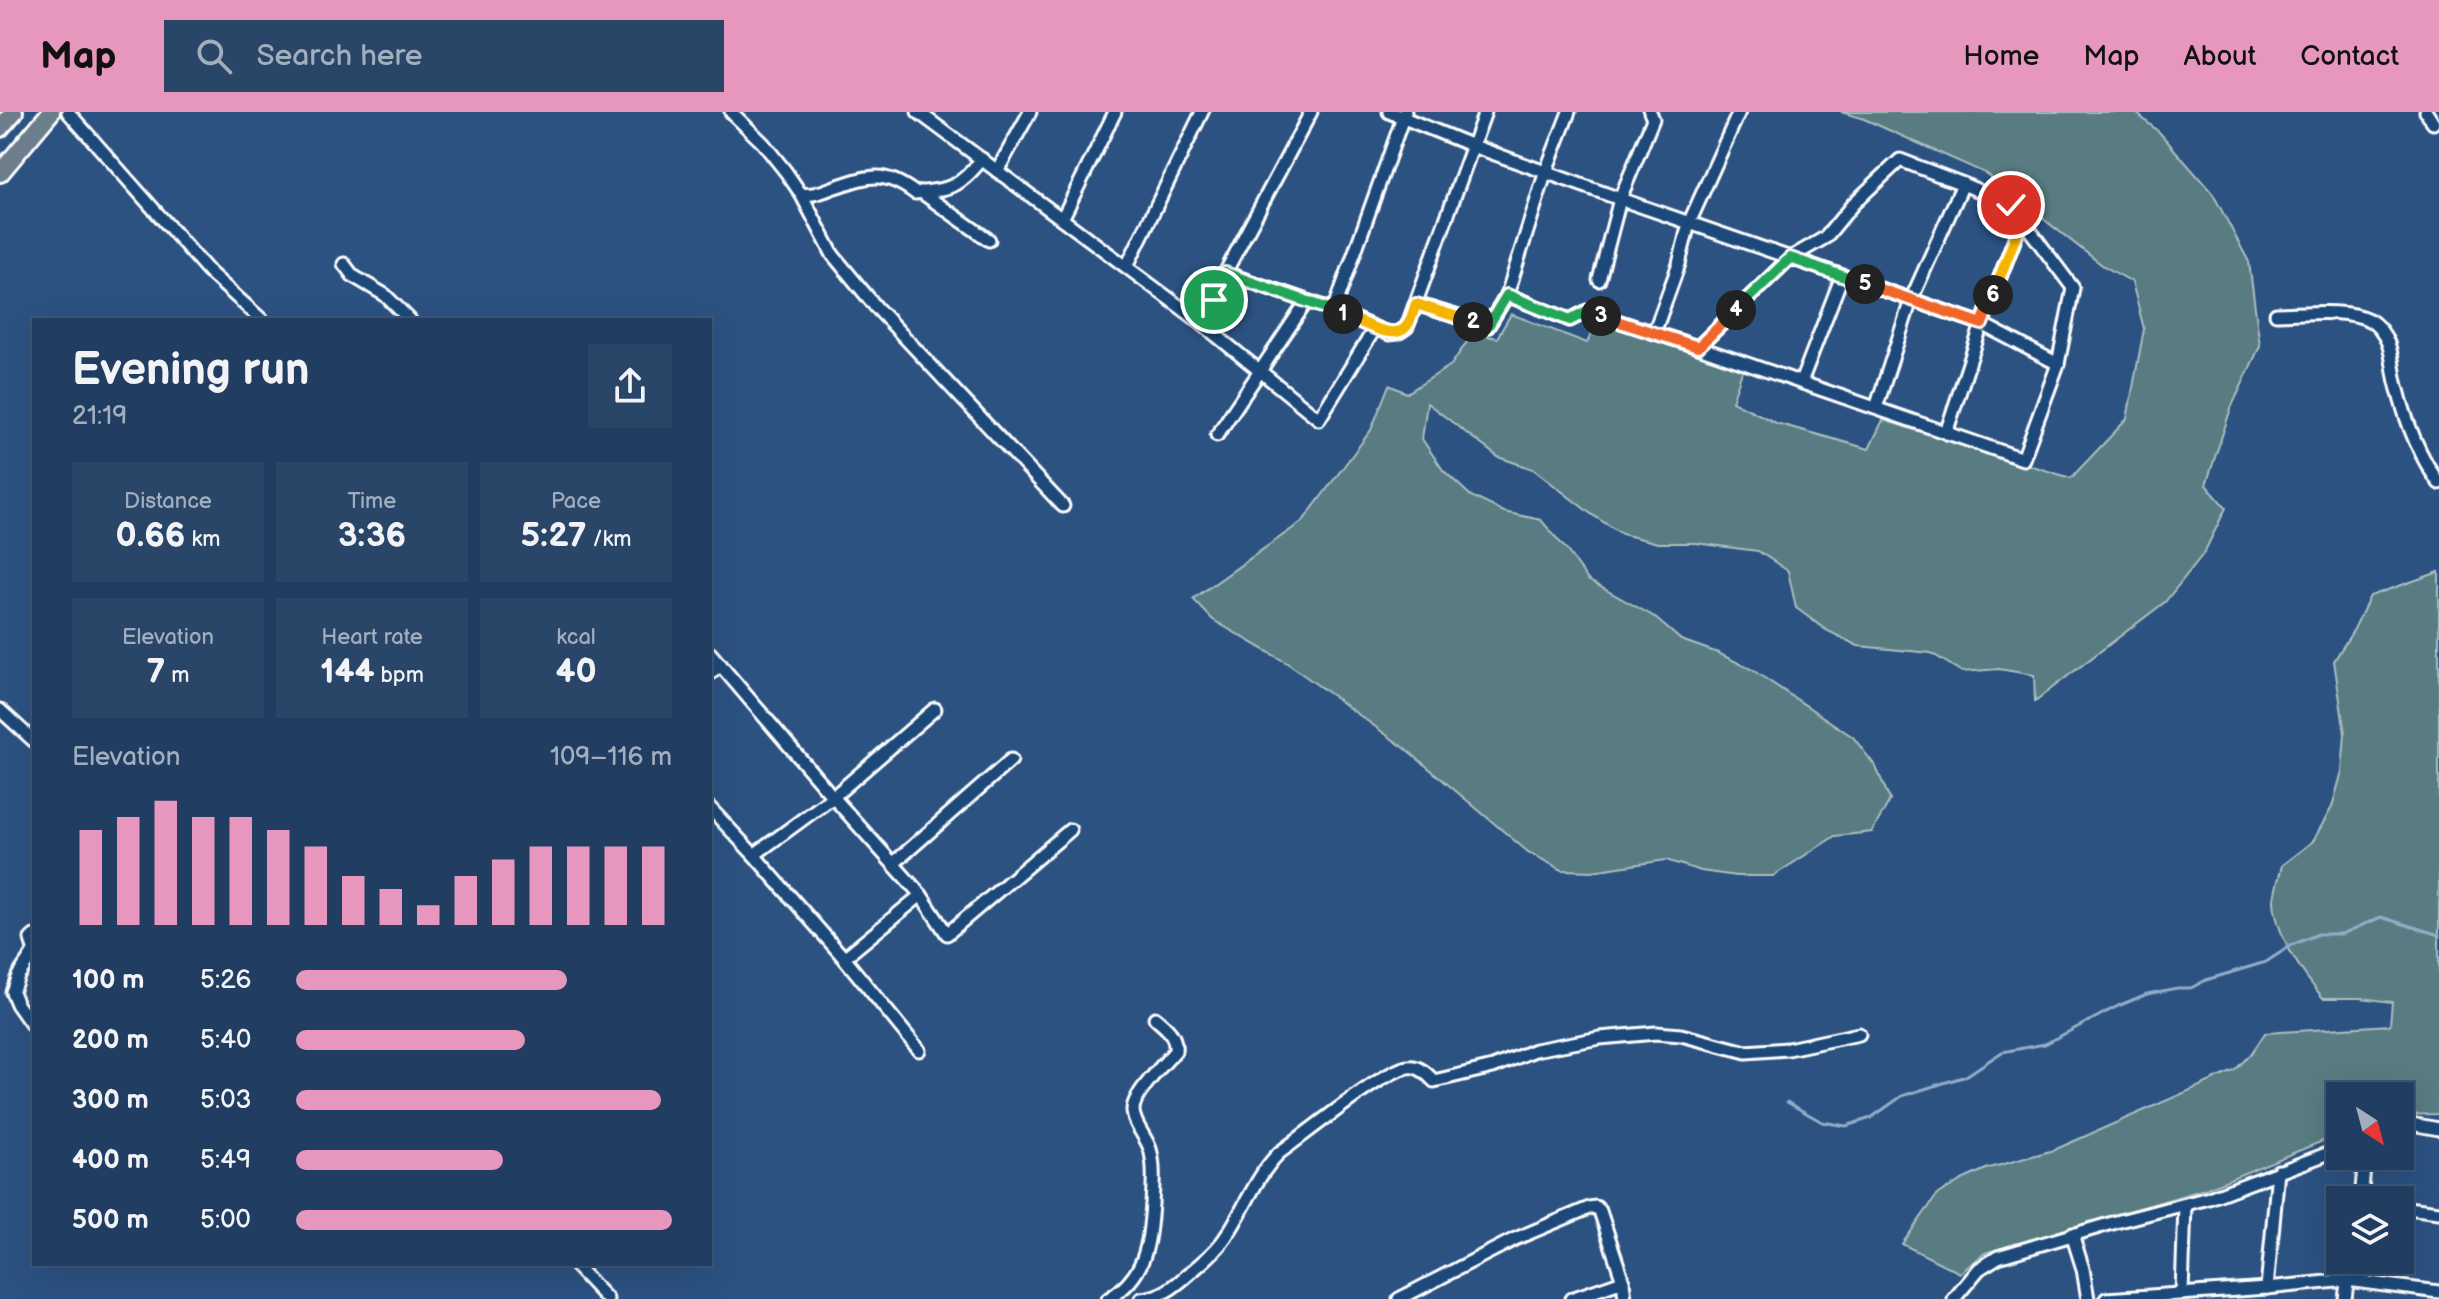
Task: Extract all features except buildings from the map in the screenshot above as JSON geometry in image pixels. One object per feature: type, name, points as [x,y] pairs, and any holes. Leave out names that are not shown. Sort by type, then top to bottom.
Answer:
[{"type":"highway","points":[[0,128],[14,112]]},
{"type":"highway","points":[[0,173],[51,112]]},
{"type":"street","points":[[68,112],[210,273],[260,318]]},
{"type":"street","points":[[731,112],[763,143],[801,194],[833,255],[876,307],[1063,506]]},
{"type":"street","points":[[918,112],[1127,266],[1319,419],[1375,328]]},
{"type":"street","points":[[935,124],[941,112]]},
{"type":"street","points":[[997,171],[1030,112]]},
{"type":"street","points":[[1062,219],[1115,112]]},
{"type":"street","points":[[1127,266],[1202,112]]},
{"type":"street","points":[[1191,315],[1199,315],[1214,300],[1225,273],[1311,112]]},
{"type":"street","points":[[1389,112],[1404,115],[1473,146],[1620,199],[1982,324],[2058,364]]},
{"type":"street","points":[[1225,273],[1334,310],[1389,334],[1398,333],[1407,327],[1485,112]]},
{"type":"street","points":[[1416,304],[1488,326],[1507,295],[1546,171],[1569,112]]},
{"type":"street","points":[[1599,280],[1620,199],[1653,119],[1650,112]]},
{"type":"street","points":[[1654,333],[1679,264],[1689,223],[1739,112]]},
{"type":"street","points":[[1334,310],[1404,115]]},
{"type":"street","points":[[801,194],[810,195],[852,181],[877,177],[896,179],[915,193],[948,189],[967,177],[982,159]]},
{"type":"street","points":[[1507,295],[1570,320],[1587,311],[2023,459],[2058,364],[2073,288],[2011,205],[1900,160],[1853,204],[1826,237],[1790,258],[1698,347]]},
{"type":"street","points":[[1876,408],[1911,300],[1963,184]]},
{"type":"street","points":[[921,192],[989,240]]},
{"type":"street","points":[[1946,433],[1982,324],[2022,220]]},
{"type":"street","points":[[344,264],[353,276],[385,295],[408,318]]},
{"type":"street","points":[[1801,382],[1842,276]]},
{"type":"street","points":[[1217,435],[1307,301]]},
{"type":"street","points":[[2276,314],[2344,314],[2369,320],[2382,332],[2388,342],[2396,385],[2408,418],[2439,483]]},
{"type":"street","points":[[712,655],[921,895],[947,934],[1070,830]]},
{"type":"street","points":[[712,672],[721,665]]},
{"type":"street","points":[[754,855],[833,797],[935,709]]},
{"type":"street","points":[[0,710],[32,739]]},
{"type":"street","points":[[894,863],[1011,760]]},
{"type":"street","points":[[712,810],[844,958],[919,1050]]},
{"type":"street","points":[[844,958],[921,895]]},
{"type":"street","points":[[32,954],[12,992],[32,1025]]},
{"type":"street","points":[[1108,1299],[1120,1292],[1135,1275],[1145,1257],[1150,1234],[1153,1167],[1150,1147],[1134,1117],[1133,1105],[1175,1051],[1176,1043],[1172,1034],[1155,1018]]},
{"type":"street","points":[[1141,1299],[1157,1298],[1169,1291],[1216,1250],[1266,1168],[1279,1153],[1379,1081],[1400,1070],[1418,1068],[1434,1081],[1493,1067],[1535,1050],[1600,1038],[1656,1033],[1681,1035],[1746,1052],[1788,1049],[1859,1034]]},
{"type":"street","points":[[2414,1125],[2439,1129]]},
{"type":"street","points":[[1954,1299],[1979,1269],[1998,1257],[2185,1205],[2326,1154]]},
{"type":"street","points":[[2267,1288],[2278,1171]]},
{"type":"street","points":[[2182,1293],[2185,1205]]},
{"type":"street","points":[[1399,1299],[1515,1239],[1596,1207],[1623,1281],[1625,1299]]},
{"type":"street","points":[[2414,1209],[2439,1212]]},
{"type":"street","points":[[2072,1234],[2088,1299]]},
{"type":"street","points":[[576,1266],[607,1299]]},
{"type":"street","points":[[2345,1299],[2348,1274]]},
{"type":"street","points":[[2106,1299],[2347,1280],[2439,1292]]},
{"type":"street","points":[[1571,1299],[1623,1281]]},
{"type":"street","points":[[1120,1292],[1132,1299]]},
{"type":"green space","points":[[1841,112],[2135,112],[2160,133],[2213,194],[2249,262],[2260,346],[2231,408],[2206,485],[2226,508],[2204,553],[2165,602],[2035,701],[2034,675],[1999,669],[1962,672],[1931,653],[1858,646],[1826,630],[1796,608],[1788,571],[1758,551],[1695,543],[1658,543],[1622,534],[1533,469],[1498,457],[1427,403],[1422,439],[1443,470],[1471,496],[1504,512],[1541,520],[1588,580],[1653,616],[1681,640],[1751,669],[1853,737],[1876,767],[1890,800],[1872,832],[1835,836],[1773,876],[1736,876],[1701,871],[1666,860],[1592,871],[1562,870],[1528,852],[1406,749],[1287,663],[1213,620],[1193,599],[1303,521],[1371,430],[1389,385],[1407,393],[1451,365],[1473,333],[1497,338],[1511,314],[1587,343],[1598,320],[1743,369],[1732,401],[1776,423],[1869,449],[1883,420],[2071,478],[2127,419],[2144,329],[2132,282],[2102,265],[1985,173],[1864,119]]},
{"type":"green space","points":[[2439,572],[2439,1114],[2414,1115],[2414,1082],[2326,1082],[2326,1140],[2205,1189],[1985,1253],[1960,1273],[1902,1244],[1938,1194],[1962,1180],[1986,1169],[2054,1150],[2234,1071],[2251,1054],[2265,1033],[2390,1025],[2392,1002],[2323,998],[2285,941],[2274,902],[2282,865],[2313,841],[2332,807],[2342,771],[2345,734],[2334,661],[2370,596]]},
{"type":"waterway","points":[[1787,1102],[1822,1122],[1846,1126],[1871,1118],[1902,1096],[1966,1076],[2002,1052],[2045,1044],[2147,994],[2191,988],[2206,980],[2266,962],[2292,945],[2318,934],[2342,934],[2381,917],[2439,935]]},
{"type":"route","points":[[1214,300],[1225,273],[1334,310],[1389,334],[1407,327],[1416,304],[1488,326],[1507,295],[1570,320],[1587,311],[1698,347],[1790,258],[1982,324],[2022,220],[2011,205]]}]
